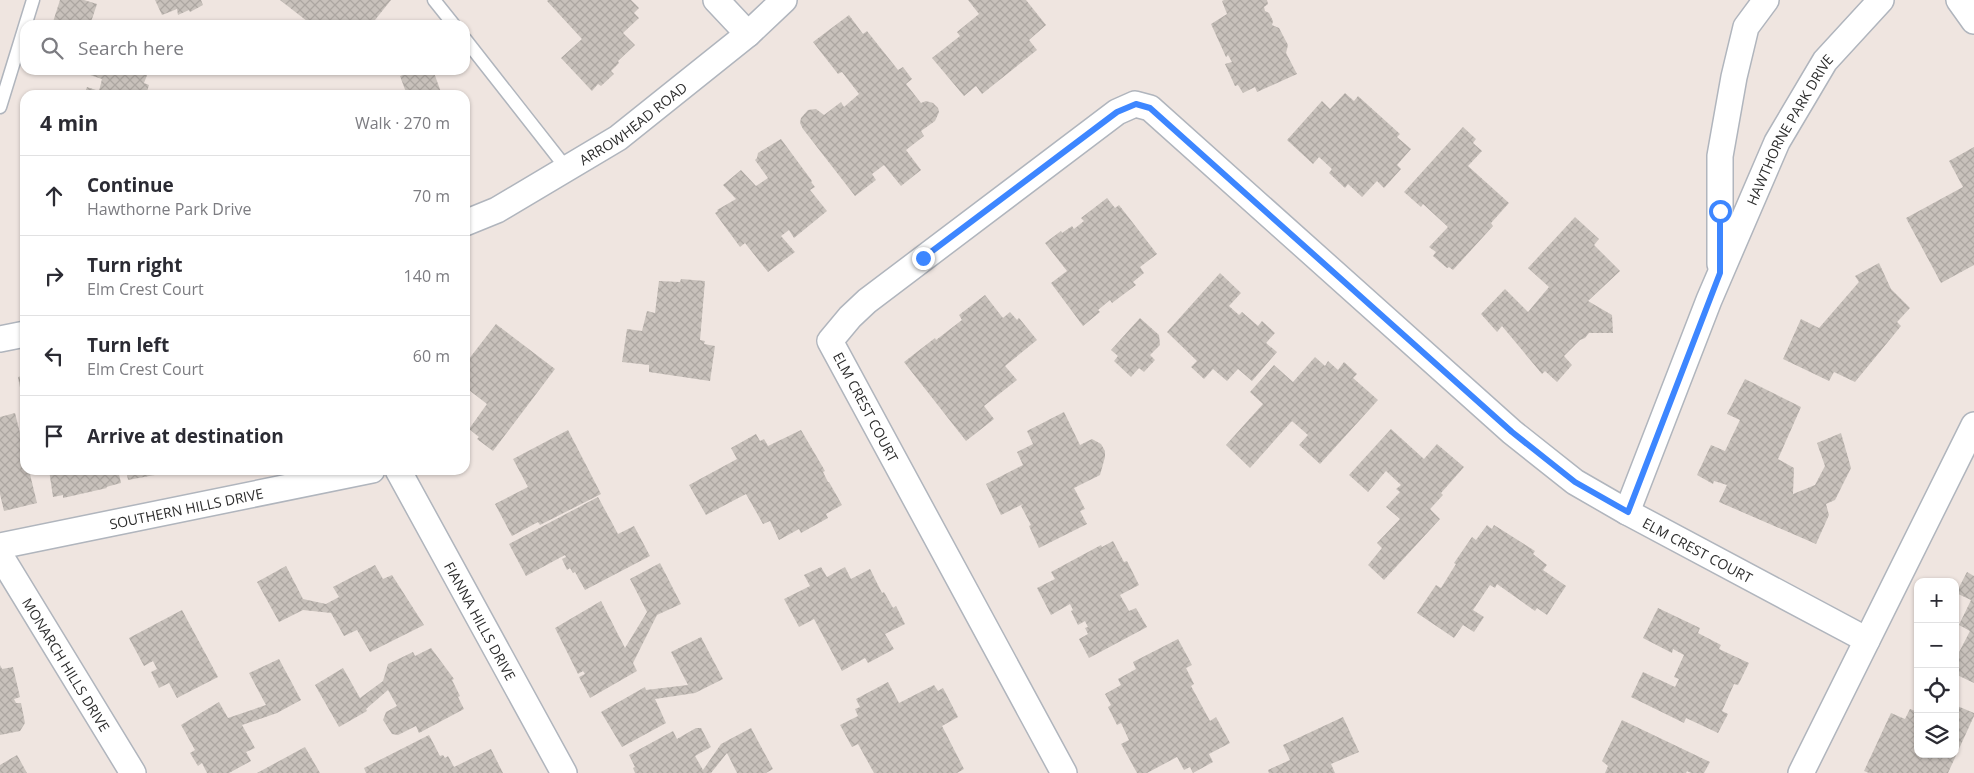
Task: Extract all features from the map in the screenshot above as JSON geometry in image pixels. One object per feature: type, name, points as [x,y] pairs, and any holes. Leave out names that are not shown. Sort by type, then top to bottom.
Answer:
[{"type":"street","points":[[716,0],[748,34]]},
{"type":"street","name":"ARROWHEAD ROAD","points":[[470,221],[497,210],[618,138],[748,34],[784,0]]},
{"type":"street","name":"HAWTHORNE PARK DRIVE","points":[[1720,273],[1720,156],[1734,77],[1746,28],[1766,0]]},
{"type":"street","name":"HAWTHORNE PARK DRIVE","points":[[1628,512],[1720,273],[1777,142],[1825,61],[1881,0]]},
{"type":"street","points":[[1960,0],[1974,22]]},
{"type":"street","name":"ELM CREST COURT","points":[[1064,773],[830,341],[850,317],[867,302],[1117,112],[1136,104],[1150,108],[1512,432],[1575,482],[1867,640]]},
{"type":"street","points":[[1801,773],[1974,425]]},
{"type":"street","name":"SOUTHERN HILLS DRIVE","points":[[0,546],[348,475]]},
{"type":"street","name":"FIANNA HILLS DRIVE","points":[[401,475],[564,773]]},
{"type":"street","name":"MONARCH HILLS DRIVE","points":[[0,555],[133,773]]},
{"type":"lane","points":[[26,20],[32,0]]},
{"type":"lane","points":[[434,0],[450,20]]},
{"type":"lane","points":[[0,106],[20,40]]},
{"type":"lane","points":[[470,45],[567,169]]},
{"type":"building","points":[[60,0],[84,0],[97,4],[92,20],[54,20]]},
{"type":"building","points":[[155,0],[201,0],[203,5],[190,12],[189,10],[178,15],[177,9],[162,15]]},
{"type":"building","points":[[280,0],[391,0],[375,20],[306,20]]},
{"type":"building","points":[[548,0],[631,0],[639,8],[634,13],[639,18],[623,33],[635,45],[618,61],[619,63],[611,71],[614,74],[601,86],[598,84],[592,91],[561,58],[582,39]]},
{"type":"building","points":[[968,0],[1026,0],[1046,25],[1029,40],[1037,50],[982,94],[976,86],[964,96],[932,58],[960,36],[957,32],[979,14]]},
{"type":"building","points":[[1267,0],[1268,4],[1264,7],[1265,11],[1269,13],[1273,21],[1272,25],[1279,28],[1288,45],[1286,53],[1297,74],[1257,92],[1255,87],[1243,93],[1238,85],[1235,86],[1225,64],[1232,62],[1228,55],[1226,57],[1211,24],[1227,14],[1222,1]]},
{"type":"building","points":[[849,15],[863,34],[867,31],[898,70],[903,67],[912,79],[906,84],[921,103],[926,101],[933,103],[939,112],[935,121],[921,131],[924,136],[906,150],[921,170],[901,186],[884,165],[872,174],[876,180],[855,196],[800,123],[801,118],[808,110],[816,109],[824,115],[841,102],[844,107],[859,94],[842,72],[838,74],[813,42]]},
{"type":"building","points":[[90,75],[147,75],[144,83],[149,85],[148,90],[99,90],[102,79]]},
{"type":"building","points":[[435,75],[440,90],[405,90],[400,76]]},
{"type":"building","points":[[1345,93],[1354,101],[1358,96],[1400,134],[1397,137],[1411,149],[1397,165],[1401,169],[1384,188],[1377,181],[1362,197],[1348,184],[1345,188],[1329,173],[1332,169],[1319,157],[1313,164],[1287,140],[1322,101],[1330,109]]},
{"type":"building","points":[[1463,127],[1476,139],[1473,143],[1482,151],[1468,166],[1509,203],[1491,223],[1493,226],[1453,270],[1449,267],[1447,268],[1433,256],[1436,252],[1429,247],[1448,227],[1423,204],[1421,207],[1404,192]]},
{"type":"building","points":[[781,139],[812,181],[815,187],[810,190],[827,211],[794,238],[789,230],[781,236],[795,252],[768,272],[745,243],[740,247],[715,213],[736,199],[723,185],[741,170],[756,186],[768,178],[755,160],[758,153]]},
{"type":"building","points":[[1974,147],[1974,265],[1941,283],[1906,218],[1963,187],[1949,161]]},
{"type":"building","points":[[1107,198],[1115,208],[1119,205],[1157,254],[1140,267],[1144,273],[1133,282],[1136,285],[1112,303],[1110,300],[1098,310],[1100,312],[1083,326],[1051,283],[1067,271],[1045,243],[1061,231],[1062,233],[1072,226],[1074,229],[1084,221],[1081,218]]},
{"type":"building","points":[[1575,217],[1599,239],[1594,245],[1620,271],[1588,301],[1612,315],[1613,333],[1589,333],[1580,340],[1564,356],[1572,365],[1557,382],[1545,371],[1542,374],[1502,326],[1497,332],[1481,314],[1505,289],[1528,312],[1549,287],[1528,268]]},
{"type":"building","points":[[1879,263],[1891,289],[1910,308],[1897,322],[1901,326],[1855,382],[1834,372],[1829,381],[1783,359],[1801,319],[1819,328],[1859,282],[1855,276]]},
{"type":"building","points":[[1220,273],[1241,293],[1229,306],[1239,315],[1242,312],[1258,326],[1262,321],[1275,333],[1266,343],[1277,352],[1252,381],[1238,369],[1227,381],[1213,369],[1204,379],[1191,367],[1197,361],[1167,332]]},
{"type":"building","points":[[681,279],[705,281],[700,340],[705,341],[704,344],[715,346],[710,381],[649,372],[649,365],[622,362],[627,329],[642,331],[647,311],[655,313],[659,281],[680,282]]},
{"type":"building","points":[[985,295],[1003,318],[1010,312],[1017,320],[1019,318],[1037,340],[1005,366],[1017,380],[984,406],[994,419],[966,441],[904,362],[962,320],[959,315]]},
{"type":"building","points":[[1140,318],[1159,335],[1160,345],[1150,355],[1155,360],[1144,372],[1139,368],[1131,377],[1114,361],[1118,356],[1111,350]]},
{"type":"building","points":[[496,324],[555,369],[493,451],[477,439],[479,437],[470,430],[487,404],[470,391],[470,358]]},
{"type":"building","points":[[1315,357],[1325,366],[1328,361],[1338,370],[1344,362],[1357,374],[1353,378],[1378,400],[1320,464],[1299,445],[1308,435],[1292,421],[1250,468],[1226,445],[1263,404],[1250,392],[1274,365],[1293,382]]},
{"type":"building","points":[[1745,379],[1801,407],[1778,459],[1794,468],[1793,494],[1815,485],[1825,466],[1817,443],[1841,433],[1851,468],[1835,500],[1826,504],[1829,515],[1816,544],[1719,502],[1727,485],[1714,481],[1713,484],[1697,475],[1711,445],[1725,451],[1740,420],[1727,414]]},
{"type":"building","points":[[1064,412],[1080,445],[1092,439],[1101,444],[1105,451],[1105,457],[1100,475],[1074,488],[1085,509],[1080,511],[1087,524],[1039,548],[1029,526],[1031,525],[1021,506],[1023,504],[1001,515],[986,484],[1023,465],[1017,452],[1033,444],[1027,431]]},
{"type":"building","points":[[15,413],[20,433],[20,475],[30,475],[37,503],[4,511],[0,494],[0,417]]},
{"type":"building","points":[[1391,429],[1424,459],[1437,444],[1464,467],[1441,493],[1443,495],[1430,509],[1440,519],[1384,580],[1368,565],[1382,548],[1377,543],[1400,519],[1386,507],[1400,492],[1396,489],[1401,485],[1386,471],[1368,492],[1349,475]]},
{"type":"building","points":[[568,430],[601,494],[540,525],[538,522],[512,536],[495,504],[528,487],[513,459]]},
{"type":"building","points":[[801,430],[842,505],[826,514],[828,518],[801,533],[799,529],[779,540],[770,521],[763,524],[746,494],[706,515],[689,485],[737,459],[731,448],[756,434],[760,441],[764,439],[768,446]]},
{"type":"building","points":[[50,475],[119,475],[121,483],[107,488],[63,498],[63,495],[53,497]]},
{"type":"building","points":[[127,475],[155,475],[128,480]]},
{"type":"building","points":[[598,497],[618,534],[634,526],[650,556],[585,590],[575,572],[573,573],[570,568],[567,570],[562,559],[566,557],[565,555],[526,576],[509,544]]},
{"type":"building","points":[[1487,525],[1492,529],[1494,525],[1535,551],[1533,554],[1547,565],[1543,570],[1566,586],[1547,615],[1537,608],[1535,611],[1497,584],[1495,588],[1490,585],[1473,610],[1484,617],[1474,632],[1463,625],[1454,638],[1417,613],[1436,585],[1441,588],[1456,564],[1454,563],[1472,537],[1476,540]]},
{"type":"building","points":[[1113,541],[1124,562],[1127,561],[1139,585],[1120,595],[1129,611],[1136,608],[1147,627],[1089,658],[1079,639],[1088,634],[1085,628],[1088,627],[1085,621],[1078,625],[1071,611],[1073,610],[1070,604],[1051,615],[1037,588],[1055,579],[1051,572],[1101,545],[1102,547]]},
{"type":"building","points":[[660,563],[681,604],[657,615],[633,663],[637,671],[590,698],[579,677],[585,674],[583,671],[578,674],[555,628],[601,601],[625,648],[647,612],[630,579]]},
{"type":"building","points":[[375,565],[383,579],[392,575],[424,625],[370,652],[357,630],[344,636],[331,613],[303,610],[279,622],[257,582],[286,566],[303,599],[326,604],[339,597],[333,587]]},
{"type":"building","points":[[821,567],[827,577],[845,567],[851,579],[870,569],[882,593],[884,592],[893,608],[896,606],[905,624],[885,634],[894,649],[868,663],[865,658],[842,671],[814,619],[799,627],[784,599],[810,586],[804,575]]},
{"type":"building","points":[[1967,572],[1974,576],[1974,683],[1959,676],[1959,652],[1970,631],[1959,625],[1971,600],[1959,594],[1959,587]]},
{"type":"building","points":[[1658,608],[1700,628],[1698,633],[1721,645],[1719,649],[1749,663],[1738,685],[1734,684],[1722,711],[1728,714],[1718,733],[1686,718],[1684,723],[1631,697],[1643,672],[1675,687],[1679,679],[1674,677],[1684,655],[1673,649],[1672,653],[1643,638]]},
{"type":"building","points":[[182,610],[218,677],[177,698],[169,683],[159,688],[151,672],[157,669],[153,661],[144,666],[129,638]]},
{"type":"building","points":[[701,637],[723,679],[695,693],[655,699],[666,723],[622,747],[601,712],[645,687],[646,690],[688,685],[671,652]]},
{"type":"building","points":[[1178,639],[1192,665],[1186,668],[1194,684],[1191,686],[1210,721],[1216,717],[1230,743],[1209,754],[1213,762],[1193,773],[1190,767],[1184,770],[1177,757],[1147,773],[1137,773],[1121,744],[1129,740],[1121,723],[1117,725],[1108,707],[1111,705],[1105,694],[1121,685],[1118,679],[1136,669],[1133,662]]},
{"type":"building","points":[[431,648],[454,679],[452,680],[464,709],[419,733],[416,726],[398,735],[392,734],[383,720],[386,712],[397,706],[388,690],[366,709],[367,711],[339,727],[315,685],[343,668],[360,698],[383,681],[388,664],[413,652],[415,656]]},
{"type":"building","points":[[279,659],[301,700],[277,713],[242,725],[255,748],[246,752],[251,761],[229,773],[207,773],[202,763],[198,766],[190,753],[195,750],[181,725],[219,702],[228,718],[266,705],[249,673]]},
{"type":"building","points":[[0,665],[2,669],[13,667],[20,697],[14,699],[16,703],[21,703],[25,723],[20,731],[0,735]]},
{"type":"building","points":[[888,682],[899,703],[934,685],[938,691],[943,688],[958,717],[942,726],[964,769],[957,773],[874,773],[858,744],[852,747],[840,725],[858,716],[855,709],[860,707],[856,699]]},
{"type":"building","points":[[1959,707],[1974,713],[1959,749]]},
{"type":"building","points":[[1910,709],[1914,710],[1914,758],[1955,758],[1948,773],[1869,773],[1864,771],[1891,713],[1905,719]]},
{"type":"building","points":[[1343,717],[1359,752],[1331,764],[1335,773],[1269,773],[1268,770],[1290,760],[1283,745]]},
{"type":"building","points":[[1622,720],[1710,762],[1704,773],[1691,773],[1687,771],[1686,773],[1605,773],[1608,766],[1602,761]]},
{"type":"building","points":[[696,728],[701,728],[711,747],[695,756],[703,770],[721,744],[751,728],[773,769],[766,773],[737,773],[727,753],[711,773],[635,773],[633,768],[635,767],[629,755],[673,731],[677,739]]},
{"type":"building","points":[[429,735],[440,756],[443,755],[445,758],[448,756],[454,767],[491,749],[503,773],[366,773],[364,768]]},
{"type":"building","points":[[305,747],[320,773],[257,773]]},
{"type":"building","points":[[17,755],[27,773],[0,773],[0,765]]},
{"type":"route","points":[[923,258],[1117,112],[1136,104],[1150,108],[1512,432],[1575,482],[1628,512],[1720,273],[1720,211]]}]
